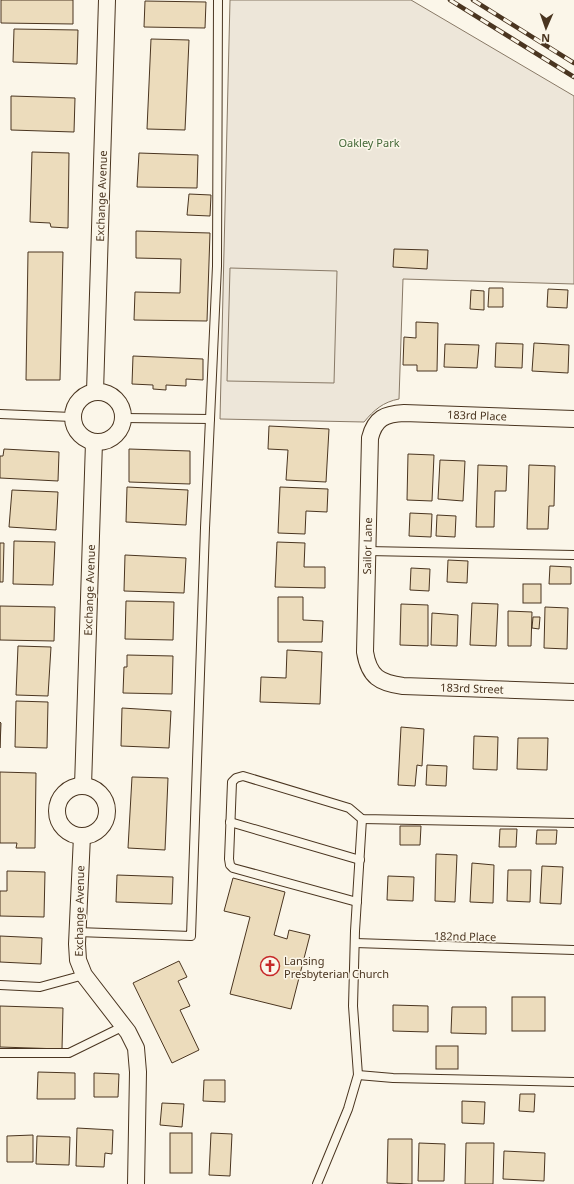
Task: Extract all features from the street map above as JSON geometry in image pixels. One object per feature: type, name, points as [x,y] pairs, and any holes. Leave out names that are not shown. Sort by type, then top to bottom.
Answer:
[{"type":"street","name":"Exchange Avenue","points":[[95,392],[107,0]]},
{"type":"street","points":[[95,392],[104,392],[116,399],[122,410],[124,418],[122,427],[110,439],[102,442],[87,440],[76,431],[72,417],[76,403],[82,397],[95,392]]},
{"type":"street","name":"183rd Place","points":[[380,419],[391,414],[404,413],[574,419]]},
{"type":"street","name":"Sailor Lane","points":[[373,674],[366,663],[365,652],[370,438],[373,427],[380,419]]},
{"type":"street","name":"Exchange Avenue","points":[[83,786],[94,442]]},
{"type":"street","name":"183rd Street","points":[[373,674],[380,681],[403,686],[574,692]]},
{"type":"street","points":[[83,786],[92,788],[99,793],[106,808],[106,816],[97,830],[90,835],[82,836],[67,831],[58,818],[57,810],[62,796],[68,790],[83,786]]},
{"type":"street","name":"Exchange Avenue","points":[[82,836],[77,932],[78,960],[84,975],[124,1026],[136,1048],[138,1072],[136,1184]]},
{"type":"lane","points":[[77,932],[191,936],[217,266],[218,0]]},
{"type":"lane","points":[[0,414],[72,417]]},
{"type":"lane","points":[[124,418],[210,420]]},
{"type":"lane","points":[[367,551],[574,555]]},
{"type":"lane","points":[[357,902],[233,868],[230,865],[229,859],[232,782],[236,778],[243,776],[349,808],[362,819],[574,823]]},
{"type":"lane","points":[[317,1184],[348,1109],[358,1075],[353,1006],[362,819]]},
{"type":"lane","points":[[230,822],[360,860]]},
{"type":"lane","name":"182nd Place","points":[[355,943],[574,950]]},
{"type":"lane","points":[[0,985],[40,987],[84,975]]},
{"type":"lane","points":[[0,1053],[69,1053],[124,1026]]},
{"type":"lane","points":[[358,1075],[393,1078],[574,1082]]},
{"type":"green space","name":"Oakley Park","points":[[230,0],[411,0],[574,96],[574,284],[403,279],[399,399],[388,402],[379,407],[364,422],[220,419]]},
{"type":"shaded area","points":[[230,268],[337,271],[334,383],[227,381]]},
{"type":"building","points":[[1,0],[73,0],[73,24],[1,23]]},
{"type":"building","points":[[145,1],[206,2],[205,28],[144,27]]},
{"type":"building","points":[[14,29],[78,30],[77,64],[13,62]]},
{"type":"building","points":[[151,39],[189,40],[185,130],[147,129]]},
{"type":"building","points":[[11,96],[75,98],[74,132],[11,130]]},
{"type":"building","points":[[32,152],[69,153],[68,228],[51,227],[50,223],[30,222]]},
{"type":"building","points":[[139,153],[198,155],[197,188],[137,187]]},
{"type":"building","points":[[189,194],[211,195],[210,216],[187,215]]},
{"type":"building","points":[[136,231],[210,233],[207,321],[134,320],[135,292],[180,293],[181,259],[136,258]]},
{"type":"building","points":[[394,249],[428,250],[427,269],[393,267]]},
{"type":"building","points":[[28,252],[63,252],[60,380],[26,380]]},
{"type":"building","points":[[489,288],[503,288],[503,307],[488,307]]},
{"type":"building","points":[[548,289],[568,290],[567,308],[547,307]]},
{"type":"building","points":[[471,290],[484,291],[484,310],[470,309]]},
{"type":"building","points":[[416,322],[438,323],[437,371],[417,371],[417,365],[403,365],[404,337],[416,338]]},
{"type":"building","points":[[496,343],[523,344],[522,368],[495,367]]},
{"type":"building","points":[[534,343],[569,345],[568,373],[532,371]]},
{"type":"building","points":[[445,344],[479,345],[477,368],[444,367]]},
{"type":"building","points":[[133,356],[203,359],[203,380],[186,379],[186,386],[166,385],[166,390],[153,389],[153,385],[132,384]]},
{"type":"building","points":[[269,426],[329,429],[326,482],[286,480],[288,450],[268,449]]},
{"type":"building","points":[[4,449],[59,452],[58,481],[0,478],[0,456],[3,456]]},
{"type":"building","points":[[129,449],[190,451],[190,484],[129,482]]},
{"type":"building","points":[[408,454],[434,455],[432,501],[407,500]]},
{"type":"building","points":[[440,460],[465,461],[463,501],[438,499]]},
{"type":"building","points":[[478,465],[507,466],[506,491],[495,491],[494,527],[476,527]]},
{"type":"building","points":[[529,465],[555,466],[554,506],[549,506],[548,529],[527,529]]},
{"type":"building","points":[[127,487],[188,490],[186,525],[126,522]]},
{"type":"building","points":[[280,487],[328,489],[327,512],[306,511],[305,534],[278,533]]},
{"type":"building","points":[[12,490],[58,492],[56,530],[9,527]]},
{"type":"building","points":[[410,513],[432,514],[431,537],[409,536]]},
{"type":"building","points":[[437,515],[456,516],[455,537],[436,536]]},
{"type":"building","points":[[14,541],[55,542],[53,585],[13,584]]},
{"type":"building","points":[[277,542],[305,543],[304,567],[325,567],[325,588],[275,587]]},
{"type":"building","points":[[0,543],[4,543],[3,582],[0,582]]},
{"type":"building","points":[[125,555],[186,558],[184,593],[124,591]]},
{"type":"building","points":[[448,560],[468,561],[467,583],[447,582]]},
{"type":"building","points":[[550,566],[571,567],[571,584],[549,584]]},
{"type":"building","points":[[411,568],[430,569],[429,591],[410,590]]},
{"type":"building","points":[[523,584],[541,584],[541,603],[523,603]]},
{"type":"building","points":[[278,597],[303,597],[303,620],[323,621],[322,642],[278,642]]},
{"type":"building","points":[[126,601],[174,602],[173,640],[125,639]]},
{"type":"building","points":[[472,603],[498,604],[496,646],[470,645]]},
{"type":"building","points":[[401,604],[428,605],[428,646],[400,645]]},
{"type":"building","points":[[0,606],[55,607],[54,641],[0,640]]},
{"type":"building","points":[[545,607],[568,608],[567,649],[544,648]]},
{"type":"building","points":[[508,611],[532,612],[531,646],[508,646]]},
{"type":"building","points":[[432,613],[458,615],[457,646],[431,645]]},
{"type":"building","points":[[533,617],[540,617],[539,629],[532,628]]},
{"type":"building","points":[[18,646],[51,647],[48,696],[16,695]]},
{"type":"building","points":[[287,650],[322,652],[320,704],[260,702],[261,677],[286,678]]},
{"type":"building","points":[[127,655],[173,656],[172,694],[123,693],[124,667],[127,667]]},
{"type":"building","points":[[16,701],[48,702],[47,748],[15,747]]},
{"type":"building","points":[[122,708],[171,711],[169,748],[121,746]]},
{"type":"building","points":[[0,722],[1,723],[0,748]]},
{"type":"building","points":[[401,727],[424,729],[422,766],[417,765],[415,786],[398,785]]},
{"type":"building","points":[[474,736],[498,737],[497,770],[473,769]]},
{"type":"building","points":[[518,738],[548,738],[547,770],[517,769]]},
{"type":"building","points":[[427,765],[447,766],[446,786],[426,785]]},
{"type":"building","points":[[0,772],[36,773],[35,848],[16,848],[17,843],[0,843]]},
{"type":"building","points":[[132,777],[168,778],[165,850],[128,848]]},
{"type":"building","points":[[400,826],[421,826],[420,845],[400,845]]},
{"type":"building","points":[[500,829],[517,829],[516,847],[499,847]]},
{"type":"building","points":[[537,830],[557,830],[556,844],[536,844]]},
{"type":"building","points":[[436,854],[457,855],[455,902],[435,901]]},
{"type":"building","points":[[472,863],[494,865],[493,903],[470,902]]},
{"type":"building","points":[[542,866],[563,867],[561,904],[540,903]]},
{"type":"building","points":[[508,870],[531,870],[530,902],[507,901]]},
{"type":"building","points":[[7,871],[45,872],[44,917],[0,916],[0,891],[7,891]]},
{"type":"building","points":[[117,875],[173,877],[172,904],[116,902]]},
{"type":"building","points":[[388,876],[414,877],[413,901],[387,900]]},
{"type":"building","name":"Lansing Presbyterian Church","points":[[233,878],[285,892],[274,935],[287,939],[289,930],[310,935],[291,1009],[230,994],[250,917],[224,911]]},
{"type":"building","points":[[0,936],[42,938],[41,964],[0,962]]},
{"type":"building","points":[[179,961],[187,977],[178,981],[190,1006],[180,1010],[199,1050],[172,1063],[133,983]]},
{"type":"building","points":[[512,997],[545,997],[545,1031],[512,1031]]},
{"type":"building","points":[[393,1005],[428,1006],[428,1032],[393,1031]]},
{"type":"building","points":[[0,1006],[63,1008],[62,1049],[0,1047]]},
{"type":"building","points":[[452,1007],[486,1007],[486,1034],[451,1033]]},
{"type":"building","points":[[436,1046],[458,1046],[458,1069],[436,1069]]},
{"type":"building","points":[[38,1072],[75,1073],[75,1099],[37,1099]]},
{"type":"building","points":[[94,1073],[119,1074],[118,1097],[94,1097]]},
{"type":"building","points":[[204,1080],[225,1080],[225,1102],[203,1101]]},
{"type":"building","points":[[520,1094],[535,1094],[534,1112],[519,1111]]},
{"type":"building","points":[[462,1101],[485,1102],[484,1124],[462,1123]]},
{"type":"building","points":[[162,1103],[184,1104],[182,1127],[160,1125]]},
{"type":"building","points":[[77,1128],[113,1130],[112,1154],[105,1153],[104,1167],[76,1166]]},
{"type":"building","points":[[170,1133],[192,1133],[192,1173],[170,1173]]},
{"type":"building","points":[[211,1133],[232,1134],[230,1176],[209,1175]]},
{"type":"building","points":[[33,1135],[33,1162],[7,1162],[7,1136]]},
{"type":"building","points":[[37,1136],[70,1137],[69,1165],[36,1164]]},
{"type":"building","points":[[388,1139],[412,1139],[412,1184],[387,1183]]},
{"type":"building","points":[[419,1143],[445,1144],[444,1181],[418,1181]]},
{"type":"building","points":[[466,1143],[494,1143],[493,1184],[465,1184]]},
{"type":"building","points":[[504,1151],[545,1153],[544,1181],[503,1179]]},
{"type":"railway","points":[[450,0],[574,77]]},
{"type":"railway","points":[[473,0],[574,63]]},
{"type":"place","name":"Lansing Presbyterian Church","points":[[270,966]]}]
